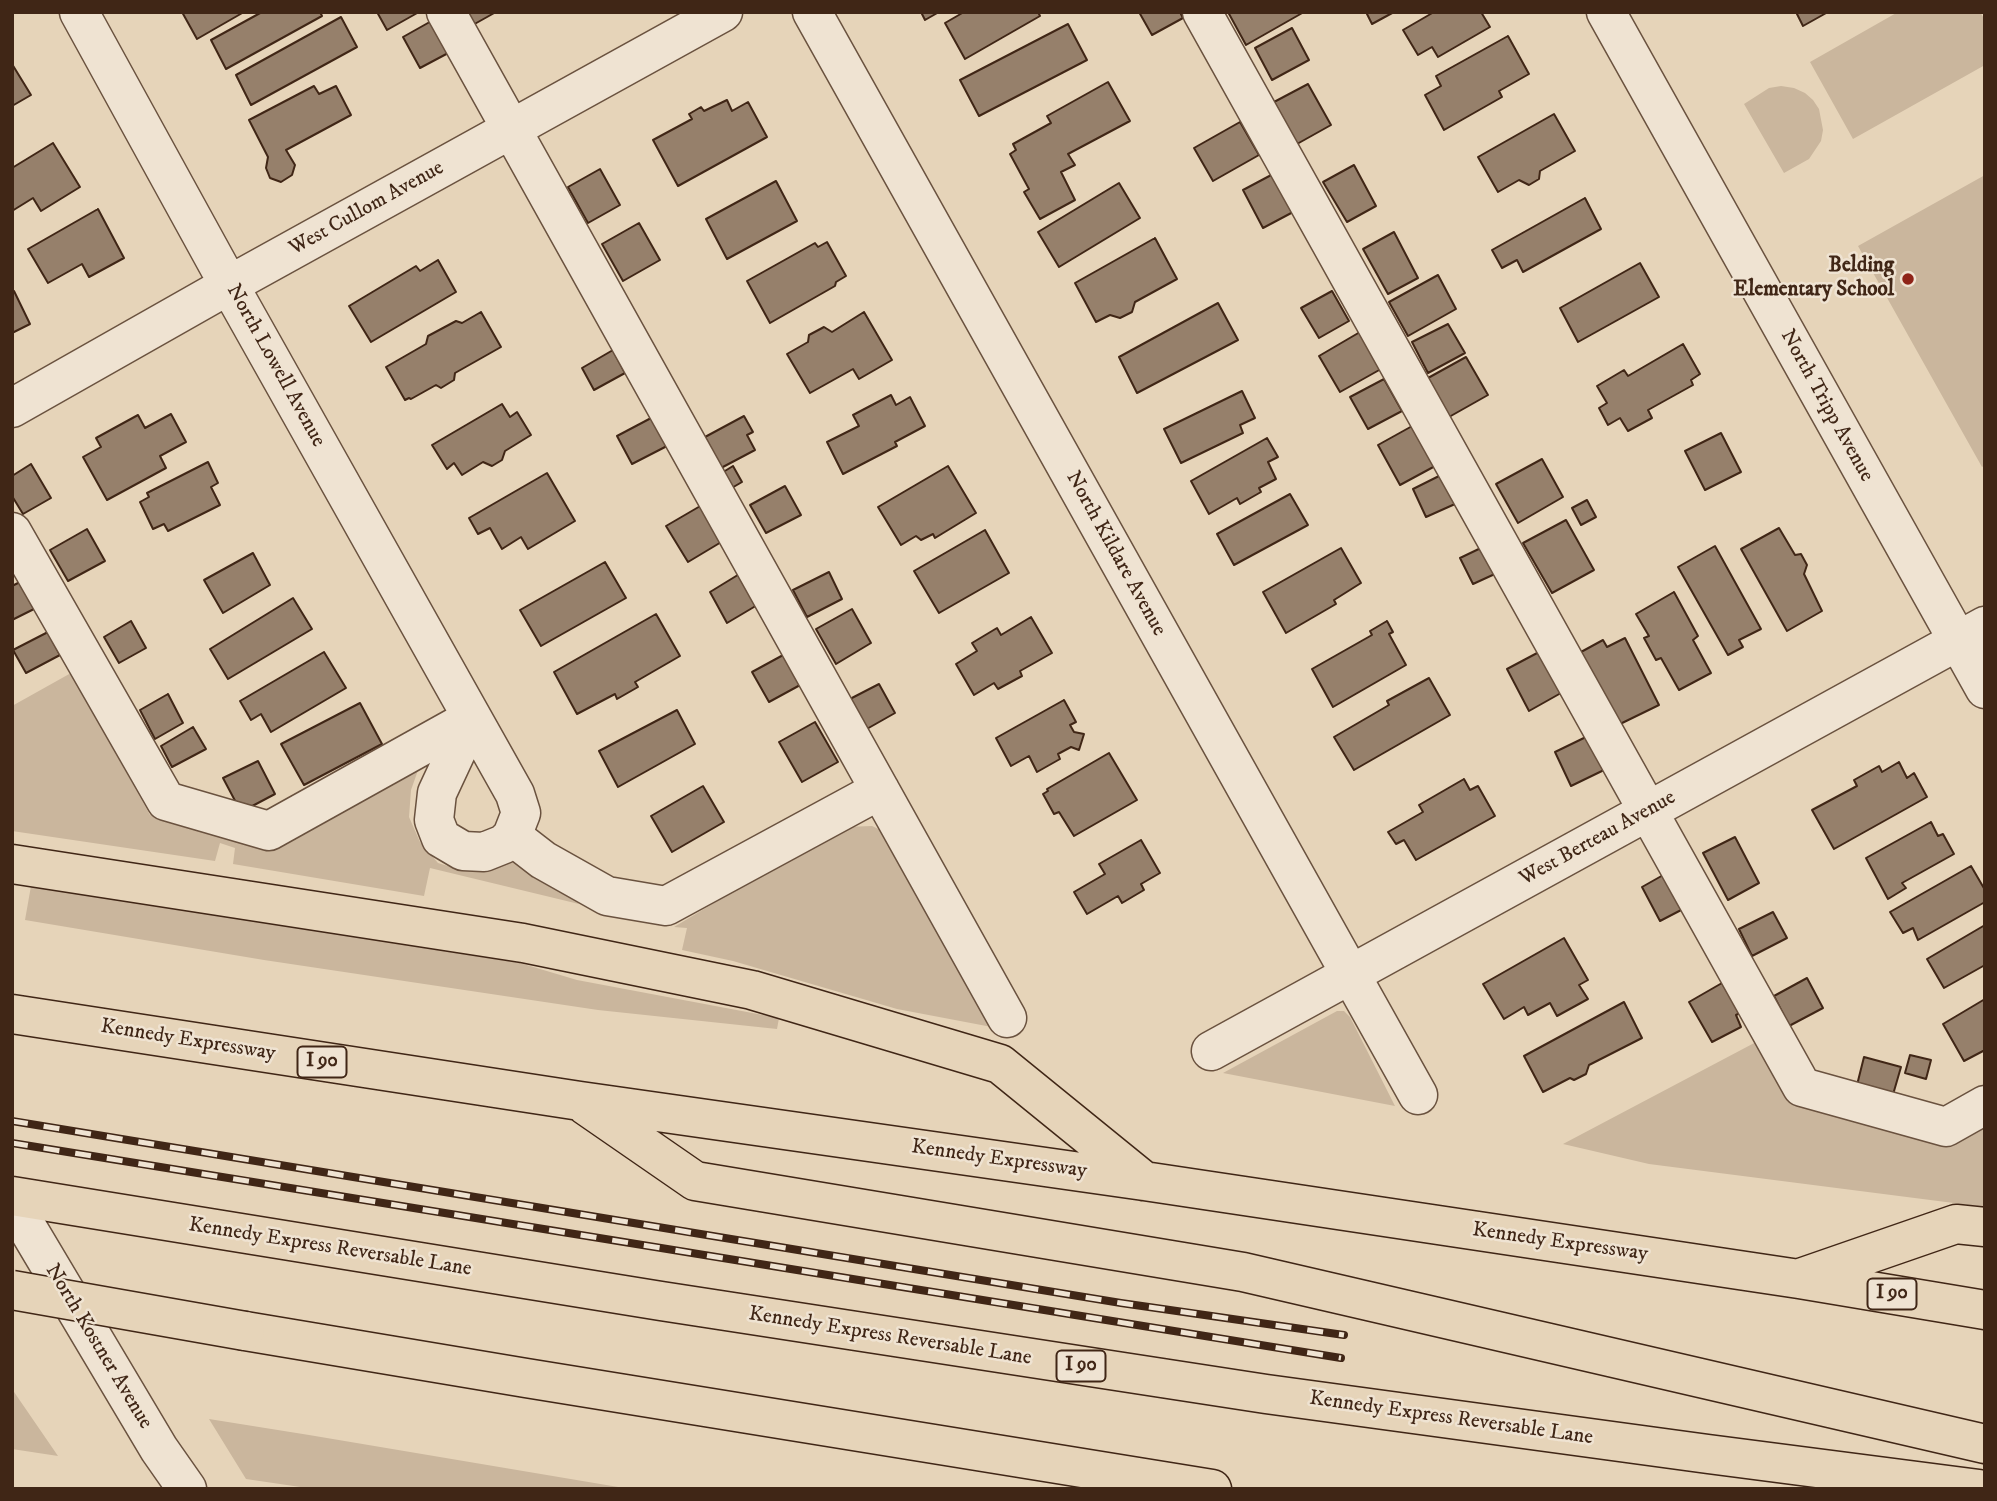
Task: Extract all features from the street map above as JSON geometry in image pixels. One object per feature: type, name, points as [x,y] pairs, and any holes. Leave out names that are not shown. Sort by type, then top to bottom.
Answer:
[{"type":"highway","points":[[12,864],[523,943],[752,990],[1000,1064],[1144,1181]]},
{"type":"highway","name":"Kennedy Expressway","points":[[12,1014],[580,1101],[1144,1181],[1799,1279],[1985,1310]]},
{"type":"highway","name":"I 90","points":[[580,1101],[695,1181],[1243,1272],[1985,1444]]},
{"type":"highway","name":"Kennedy Express Reversable Lane","points":[[12,1196],[661,1301],[1266,1394],[1979,1489]]},
{"type":"highway","points":[[1799,1279],[1956,1224],[1985,1227]]},
{"type":"highway","points":[[12,1290],[553,1383],[1212,1489]]},
{"type":"street","name":"North Lowell Avenue","points":[[79,12],[229,285],[516,794],[521,813],[512,836]]},
{"type":"street","points":[[446,12],[1007,1018]]},
{"type":"street","name":"West Cullom Avenue","points":[[12,408],[723,12]]},
{"type":"street","name":"North Kildare Avenue","points":[[812,12],[1418,1096]]},
{"type":"street","points":[[1202,12],[1802,1087],[1946,1127],[1985,1105]]},
{"type":"street","name":"North Tripp Avenue","points":[[1606,12],[1971,633],[1985,689]]},
{"type":"street","points":[[12,532],[166,801],[269,831],[472,718]]},
{"type":"street","name":"West Berteau Avenue","points":[[1210,1051],[1971,633]]},
{"type":"street","points":[[472,718],[438,793],[434,820],[441,838],[463,851],[485,852],[504,844],[512,836],[543,860],[607,896],[666,906],[880,790]]},
{"type":"street","name":"North Kostner Avenue","points":[[12,1202],[159,1449],[187,1489]]},
{"type":"shaded area","points":[[1898,12],[1980,12],[1985,20],[1985,65],[1853,139],[1810,62]]},
{"type":"shaded area","points":[[1769,88],[1794,88],[1813,100],[1819,109],[1823,130],[1821,141],[1809,159],[1784,173],[1744,104]]},
{"type":"shaded area","points":[[1985,175],[1985,465],[1982,467],[1858,246]]},
{"type":"shaded area","points":[[71,673],[150,815],[265,846],[422,759],[411,790],[409,817],[420,842],[438,863],[476,872],[509,855],[522,858],[579,904],[430,868],[424,896],[233,864],[235,848],[220,843],[215,861],[12,831],[12,706]]},
{"type":"shaded area","points":[[872,826],[891,835],[997,1028],[897,1009],[733,961],[682,950],[687,928],[674,927],[845,827]]},
{"type":"shaded area","points":[[31,886],[520,963],[577,980],[779,1018],[777,1029],[598,1010],[264,960],[25,920]]},
{"type":"shaded area","points":[[1337,1011],[1344,1011],[1350,1017],[1395,1106],[1223,1073]]},
{"type":"shaded area","points":[[1758,1041],[1794,1103],[1985,1116],[1985,1207],[1649,1164],[1563,1144]]},
{"type":"shaded area","points":[[12,1389],[58,1456],[12,1449]]},
{"type":"shaded area","points":[[209,1419],[630,1489],[314,1489],[246,1479]]},
{"type":"building","points":[[182,12],[244,12],[197,39]]},
{"type":"building","points":[[262,12],[320,12],[322,16],[226,69],[211,40]]},
{"type":"building","points":[[377,12],[419,12],[387,30]]},
{"type":"building","points":[[464,12],[496,12],[471,26]]},
{"type":"building","points":[[921,12],[939,12],[925,20]]},
{"type":"building","points":[[964,12],[1038,12],[1040,16],[965,59],[945,23]]},
{"type":"building","points":[[1139,12],[1180,12],[1183,18],[1152,35]]},
{"type":"building","points":[[1228,12],[1304,12],[1246,45]]},
{"type":"building","points":[[1366,12],[1394,12],[1372,24]]},
{"type":"building","points":[[1434,12],[1481,12],[1490,27],[1438,57],[1432,47],[1418,55],[1403,30]]},
{"type":"building","points":[[1796,12],[1828,12],[1803,26]]},
{"type":"building","points":[[341,17],[357,47],[251,105],[236,75]]},
{"type":"building","points":[[435,19],[452,51],[420,68],[403,37]]},
{"type":"building","points":[[1068,24],[1087,60],[979,116],[960,80]]},
{"type":"building","points":[[1292,28],[1309,60],[1272,80],[1255,48]]},
{"type":"building","points":[[1508,36],[1529,74],[1499,91],[1502,97],[1444,130],[1425,95],[1441,86],[1436,76]]},
{"type":"building","points":[[12,64],[31,95],[12,106]]},
{"type":"building","points":[[1108,82],[1130,121],[1068,154],[1075,165],[1061,172],[1075,200],[1040,219],[1024,192],[1029,189],[1010,154],[1016,150],[1013,144],[1051,123],[1047,116]]},
{"type":"building","points":[[1308,84],[1331,125],[1297,144],[1274,102]]},
{"type":"building","points":[[314,86],[319,94],[336,86],[351,115],[286,150],[295,165],[292,175],[281,182],[270,178],[266,168],[268,157],[249,120]]},
{"type":"building","points":[[727,100],[732,111],[748,102],[767,137],[678,186],[653,140],[692,119],[689,114],[701,107],[704,111]]},
{"type":"building","points":[[1554,114],[1575,151],[1540,171],[1539,179],[1529,185],[1519,180],[1498,192],[1478,157]]},
{"type":"building","points":[[1240,122],[1259,155],[1213,181],[1194,148]]},
{"type":"building","points":[[53,143],[80,187],[41,211],[33,198],[12,211],[12,168]]},
{"type":"building","points":[[1354,165],[1376,206],[1347,222],[1323,182]]},
{"type":"building","points":[[600,169],[620,205],[588,223],[568,187]]},
{"type":"building","points":[[1275,173],[1295,211],[1263,228],[1243,190]]},
{"type":"building","points":[[776,181],[797,221],[727,259],[706,219]]},
{"type":"building","points":[[1119,183],[1140,218],[1059,267],[1038,232]]},
{"type":"building","points":[[1585,198],[1601,229],[1523,272],[1517,260],[1502,268],[1492,250]]},
{"type":"building","points":[[98,209],[124,258],[89,277],[82,264],[48,283],[28,249]]},
{"type":"building","points":[[639,223],[660,260],[623,281],[602,244]]},
{"type":"building","points":[[1394,232],[1418,278],[1388,294],[1363,249]]},
{"type":"building","points":[[1155,238],[1177,279],[1135,302],[1132,312],[1120,318],[1110,315],[1096,322],[1075,283]]},
{"type":"building","points":[[827,242],[846,276],[836,282],[835,286],[770,323],[747,281],[815,243],[818,247]]},
{"type":"building","points":[[438,260],[456,292],[371,342],[349,306],[416,266],[420,271]]},
{"type":"building","points":[[1640,263],[1659,297],[1578,342],[1560,308]]},
{"type":"building","points":[[1438,275],[1456,309],[1408,336],[1389,302]]},
{"type":"building","points":[[14,291],[30,324],[12,333],[12,292]]},
{"type":"building","points":[[1332,291],[1349,321],[1319,338],[1301,308]]},
{"type":"building","points":[[1218,303],[1238,340],[1137,393],[1119,357]]},
{"type":"building","points":[[481,312],[501,347],[455,373],[454,380],[441,388],[436,385],[405,400],[386,367],[426,344],[428,336],[456,321],[462,323]]},
{"type":"building","points":[[864,312],[892,360],[859,379],[853,369],[810,393],[787,354],[808,342],[809,335],[824,327],[832,332]]},
{"type":"building","points":[[1448,324],[1465,353],[1428,373],[1412,342]]},
{"type":"building","points":[[1360,332],[1381,369],[1340,392],[1319,356]]},
{"type":"building","points":[[1683,344],[1700,374],[1691,380],[1693,385],[1648,410],[1652,418],[1628,431],[1620,418],[1608,425],[1599,408],[1607,403],[1597,386],[1624,370],[1628,376]]},
{"type":"building","points":[[613,350],[625,373],[594,390],[582,368]]},
{"type":"building","points":[[1466,357],[1488,395],[1449,417],[1428,378]]},
{"type":"building","points":[[1384,379],[1402,411],[1368,429],[1350,397]]},
{"type":"building","points":[[1242,391],[1255,418],[1240,425],[1243,433],[1181,463],[1164,429]]},
{"type":"building","points":[[891,395],[896,405],[910,397],[925,426],[895,442],[897,446],[843,474],[827,442],[859,426],[853,415]]},
{"type":"building","points":[[502,404],[510,417],[517,412],[531,435],[505,451],[502,460],[492,466],[483,462],[462,475],[454,463],[447,469],[432,445]]},
{"type":"building","points":[[171,414],[186,442],[160,456],[166,468],[107,500],[83,457],[101,447],[96,438],[138,415],[145,428]]},
{"type":"building","points":[[744,416],[753,432],[747,435],[755,450],[721,468],[705,437]]},
{"type":"building","points":[[653,417],[667,446],[632,464],[617,436]]},
{"type":"building","points":[[1414,425],[1437,465],[1400,485],[1378,445]]},
{"type":"building","points":[[1721,433],[1741,472],[1705,490],[1685,451]]},
{"type":"building","points":[[1267,438],[1278,457],[1268,462],[1276,479],[1259,488],[1261,492],[1240,504],[1237,498],[1209,514],[1191,481]]},
{"type":"building","points":[[1542,459],[1563,497],[1518,523],[1496,484]]},
{"type":"building","points":[[208,462],[218,483],[211,487],[220,505],[168,531],[164,524],[153,529],[140,502],[149,497],[147,493]]},
{"type":"building","points":[[31,464],[51,498],[23,514],[12,496],[12,476]]},
{"type":"building","points":[[733,466],[742,482],[730,489],[720,474]]},
{"type":"building","points":[[948,466],[976,513],[935,538],[933,534],[921,540],[916,536],[901,545],[878,507]]},
{"type":"building","points":[[547,473],[575,521],[528,549],[521,537],[502,549],[490,528],[478,534],[469,518]]},
{"type":"building","points":[[1441,475],[1455,504],[1426,517],[1413,489]]},
{"type":"building","points":[[785,486],[801,515],[766,533],[750,505]]},
{"type":"building","points":[[1290,494],[1308,525],[1234,565],[1217,534]]},
{"type":"building","points":[[1587,500],[1596,517],[1581,525],[1572,508]]},
{"type":"building","points":[[702,505],[723,541],[688,562],[666,526]]},
{"type":"building","points":[[1566,520],[1594,570],[1552,593],[1523,543]]},
{"type":"building","points":[[1779,528],[1795,555],[1801,554],[1807,565],[1804,574],[1822,611],[1787,631],[1741,549]]},
{"type":"building","points":[[87,529],[105,561],[68,581],[50,550]]},
{"type":"building","points":[[985,530],[1009,573],[939,613],[914,571]]},
{"type":"building","points":[[1485,546],[1497,573],[1473,584],[1460,558]]},
{"type":"building","points":[[1715,546],[1761,629],[1739,640],[1743,647],[1728,655],[1678,567]]},
{"type":"building","points":[[1341,548],[1361,583],[1334,600],[1336,604],[1286,633],[1263,592]]},
{"type":"building","points":[[253,553],[270,585],[223,613],[204,580]]},
{"type":"building","points":[[605,562],[626,598],[541,646],[520,610]]},
{"type":"building","points":[[829,572],[842,599],[807,617],[793,590]]},
{"type":"building","points":[[741,573],[759,604],[727,623],[710,592]]},
{"type":"building","points":[[20,582],[34,609],[12,620],[12,586]]},
{"type":"building","points":[[1674,592],[1698,636],[1693,640],[1711,673],[1679,690],[1661,658],[1656,660],[1644,638],[1649,636],[1636,614]]},
{"type":"building","points":[[293,598],[312,629],[228,679],[210,649]]},
{"type":"building","points":[[852,609],[871,643],[836,664],[816,629]]},
{"type":"building","points":[[656,614],[680,656],[635,682],[638,687],[617,699],[615,694],[577,714],[554,672]]},
{"type":"building","points":[[1031,617],[1052,653],[1020,671],[1022,676],[998,689],[994,683],[974,695],[956,664],[977,651],[972,643],[997,628],[1001,635]]},
{"type":"building","points":[[131,621],[146,648],[119,663],[104,637]]},
{"type":"building","points":[[1387,621],[1393,632],[1389,634],[1406,665],[1333,707],[1312,669],[1372,635],[1370,631]]},
{"type":"building","points":[[48,632],[60,655],[26,673],[13,650]]},
{"type":"building","points":[[1625,638],[1659,705],[1618,725],[1581,652],[1603,640],[1607,647]]},
{"type":"building","points":[[324,652],[346,688],[271,732],[261,714],[251,720],[240,701]]},
{"type":"building","points":[[1539,652],[1561,693],[1529,711],[1507,669]]},
{"type":"building","points":[[785,654],[802,684],[769,702],[752,672]]},
{"type":"building","points":[[1429,678],[1450,715],[1354,770],[1334,737],[1389,705],[1387,701]]},
{"type":"building","points":[[879,684],[895,713],[865,730],[848,700]]},
{"type":"building","points":[[168,694],[183,723],[155,739],[140,710]]},
{"type":"building","points":[[1064,700],[1076,722],[1070,725],[1074,732],[1084,734],[1079,750],[1071,747],[1058,754],[1060,759],[1037,772],[1029,756],[1011,766],[996,738]]},
{"type":"building","points":[[360,703],[382,744],[304,785],[281,744]]},
{"type":"building","points":[[677,710],[695,744],[618,787],[599,751]]},
{"type":"building","points":[[815,722],[838,762],[802,782],[779,742]]},
{"type":"building","points":[[193,727],[206,749],[172,767],[161,746]]},
{"type":"building","points":[[1588,736],[1604,770],[1571,786],[1555,752]]},
{"type":"building","points":[[1109,753],[1137,800],[1074,836],[1059,812],[1054,814],[1043,794],[1047,789]]},
{"type":"building","points":[[258,761],[275,794],[241,812],[223,778]]},
{"type":"building","points":[[1899,762],[1907,778],[1914,773],[1927,797],[1834,849],[1812,810],[1857,786],[1854,780],[1879,766],[1882,772]]},
{"type":"building","points":[[1464,779],[1470,790],[1478,786],[1495,816],[1416,860],[1404,840],[1396,844],[1388,832],[1423,812],[1419,805]]},
{"type":"building","points":[[703,786],[724,822],[672,852],[651,816]]},
{"type":"building","points":[[1931,822],[1938,836],[1943,834],[1954,854],[1902,883],[1906,888],[1888,899],[1866,858]]},
{"type":"building","points":[[1735,837],[1759,883],[1728,900],[1703,853]]},
{"type":"building","points":[[1141,840],[1160,873],[1141,884],[1144,890],[1122,903],[1118,896],[1087,914],[1074,892],[1105,874],[1099,864]]},
{"type":"building","points":[[1971,866],[1985,890],[1985,902],[1918,940],[1913,928],[1903,933],[1890,912]]},
{"type":"building","points":[[1665,874],[1685,908],[1660,921],[1642,887]]},
{"type":"building","points":[[1773,912],[1787,938],[1752,956],[1739,929]]},
{"type":"building","points":[[1985,925],[1985,965],[1944,988],[1927,959]]},
{"type":"building","points":[[1564,938],[1588,980],[1579,985],[1588,999],[1557,1016],[1550,1003],[1528,1015],[1524,1007],[1504,1019],[1483,984]]},
{"type":"building","points":[[1807,978],[1823,1008],[1789,1026],[1774,996]]},
{"type":"building","points":[[1722,983],[1740,1013],[1736,1015],[1741,1027],[1712,1042],[1689,1002]]},
{"type":"building","points":[[1985,999],[1985,1050],[1964,1061],[1943,1024]]},
{"type":"building","points":[[1624,1002],[1642,1038],[1589,1065],[1586,1074],[1574,1080],[1570,1078],[1543,1092],[1524,1056]]},
{"type":"building","points":[[1910,1055],[1931,1060],[1926,1079],[1905,1073]]},
{"type":"building","points":[[1864,1057],[1901,1067],[1892,1098],[1856,1089]]},
{"type":"railway","points":[[12,1121],[1121,1303],[1344,1335]]},
{"type":"railway","points":[[12,1143],[1341,1358]]},
{"type":"place","name":"Belding Elementary School","points":[[1908,279]]}]
